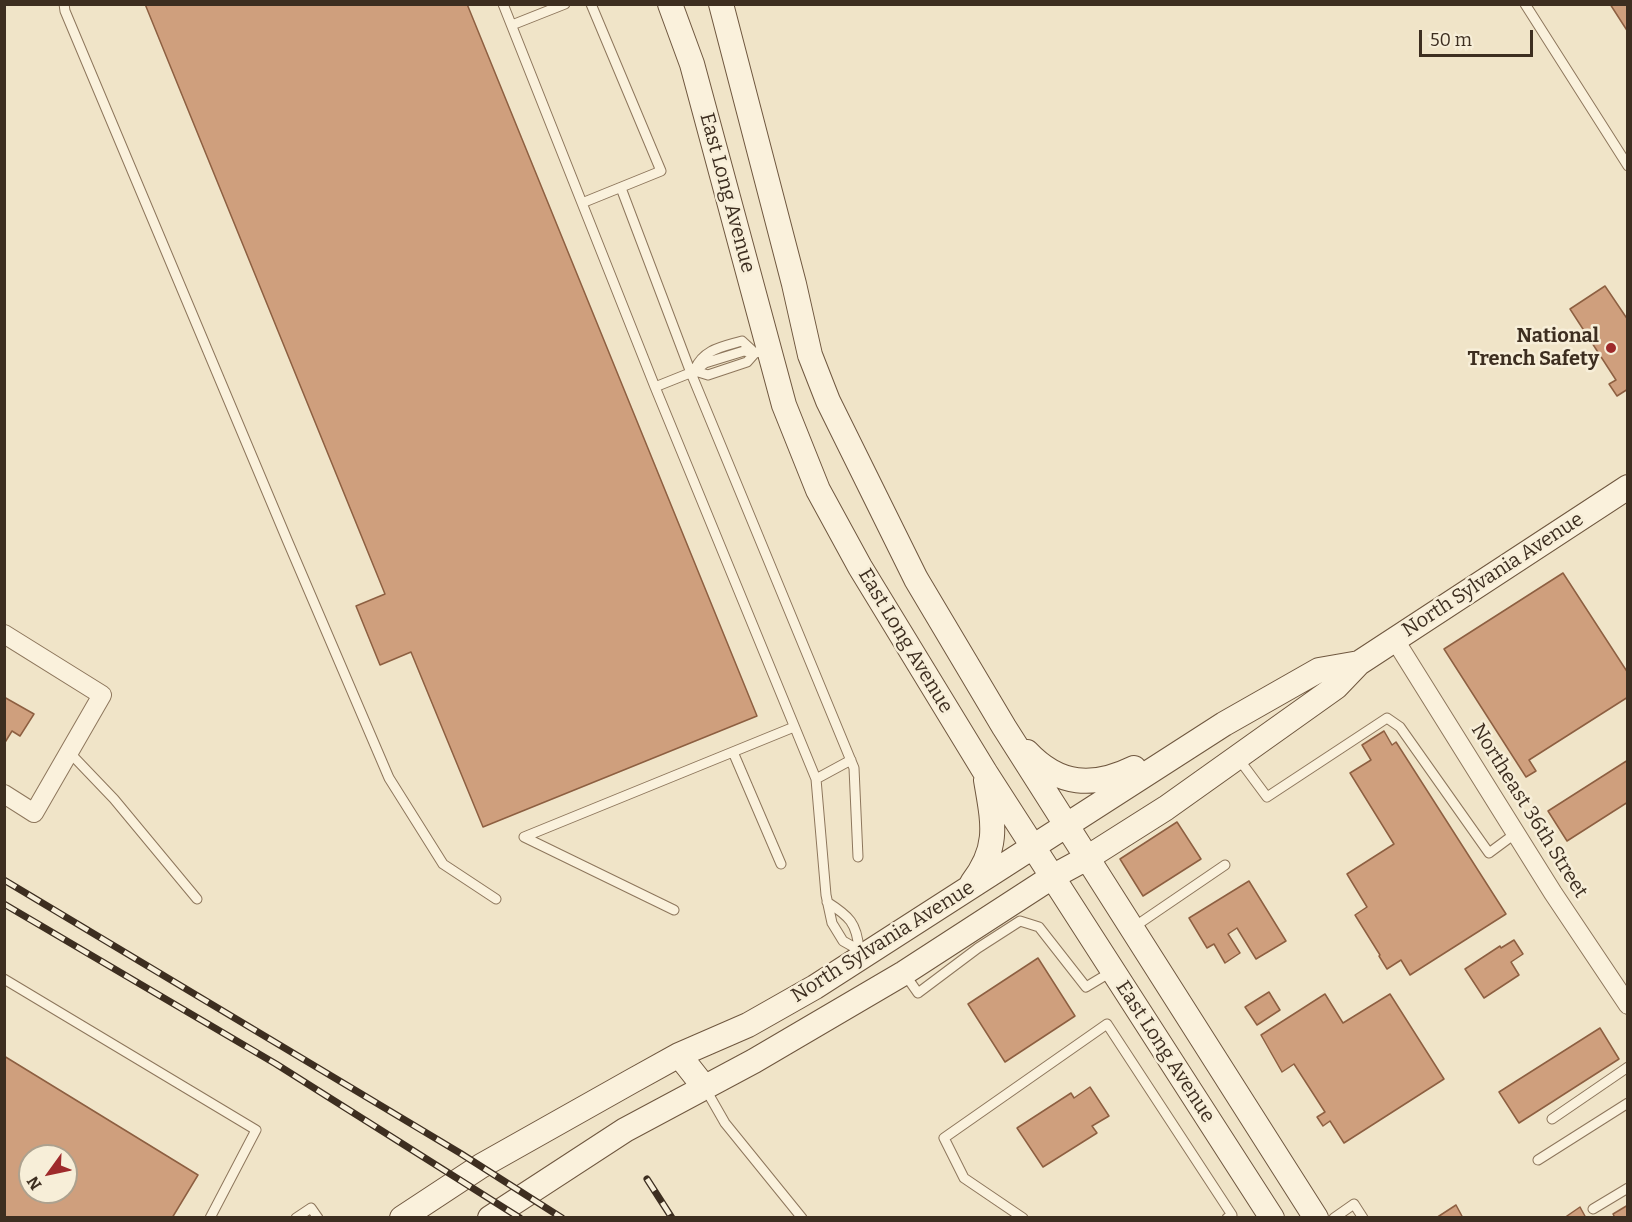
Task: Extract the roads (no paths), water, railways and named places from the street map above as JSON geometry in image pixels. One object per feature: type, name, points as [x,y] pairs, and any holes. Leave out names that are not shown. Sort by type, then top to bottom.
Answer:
[{"type":"main road","name":"East Long Avenue","points":[[670,4],[692,64],[762,352],[818,490],[860,567],[985,772],[1272,1218]]},
{"type":"main road","name":"East Long Avenue","points":[[720,4],[808,343],[828,401],[916,579],[1004,727],[1316,1218]]},
{"type":"main road","points":[[762,352],[808,343]]},
{"type":"main road","name":"North Sylvania Avenue","points":[[490,1218],[625,1130],[705,1088],[904,973],[1052,877],[1087,858],[1166,808],[1336,687],[1359,663],[1628,488]]},
{"type":"main road","name":"North Sylvania Avenue","points":[[402,1218],[481,1167],[679,1055],[748,1024],[815,987],[861,953],[967,889],[1216,728],[1319,670],[1359,663]]},
{"type":"main road","points":[[1004,727],[1034,759],[1051,772],[1071,779],[1092,782],[1113,778],[1216,728],[1240,754]]},
{"type":"main road","points":[[967,889],[985,867],[993,839],[985,772]]},
{"type":"main road","points":[[679,1055],[705,1088]]},
{"type":"street","points":[[4,634],[102,695],[34,813],[4,794]]},
{"type":"street","name":"Northeast 36th Street","points":[[1395,640],[1516,833],[1628,1005]]},
{"type":"lane","points":[[503,4],[655,387],[816,779],[827,902],[832,923],[843,941],[861,953]]},
{"type":"lane","points":[[512,25],[565,4]]},
{"type":"lane","points":[[582,203],[661,171],[591,4]]},
{"type":"lane","points":[[1525,4],[1628,166]]},
{"type":"lane","points":[[63,7],[389,778],[443,864],[496,899]]},
{"type":"lane","points":[[621,188],[854,768],[858,857]]},
{"type":"lane","points":[[655,387],[693,372],[705,363],[744,351],[762,352]]},
{"type":"lane","points":[[1240,754],[1267,797],[1387,718],[1400,727],[1489,853],[1516,833]]},
{"type":"lane","points":[[674,910],[524,837],[794,727]]},
{"type":"lane","points":[[733,752],[781,864]]},
{"type":"lane","points":[[70,753],[114,800],[197,899]]},
{"type":"lane","points":[[816,779],[851,760]]},
{"type":"lane","points":[[1132,928],[1225,865]]},
{"type":"lane","points":[[827,902],[845,914],[858,933],[861,953]]},
{"type":"lane","points":[[904,973],[918,993],[978,948],[1020,921],[1039,927],[1086,987],[1112,971]]},
{"type":"lane","points":[[4,979],[256,1130],[210,1218]]},
{"type":"lane","points":[[1023,1218],[964,1178],[944,1138],[1107,1024],[1232,1215],[1227,1218]]},
{"type":"lane","points":[[1552,1119],[1628,1067]]},
{"type":"lane","points":[[705,1088],[725,1123],[802,1218]]},
{"type":"lane","points":[[1538,1160],[1628,1103]]},
{"type":"lane","points":[[1593,1209],[1628,1188]]},
{"type":"lane","points":[[1334,1218],[1354,1204],[1363,1218]]},
{"type":"lane","points":[[296,1218],[311,1208],[318,1218]]},
{"type":"railway","points":[[4,880],[460,1153],[562,1218]]},
{"type":"railway","points":[[4,904],[276,1064],[520,1218]]},
{"type":"railway","points":[[647,1179],[672,1218]]},
{"type":"place","name":"National Trench Safety","points":[[1611,348]]}]
